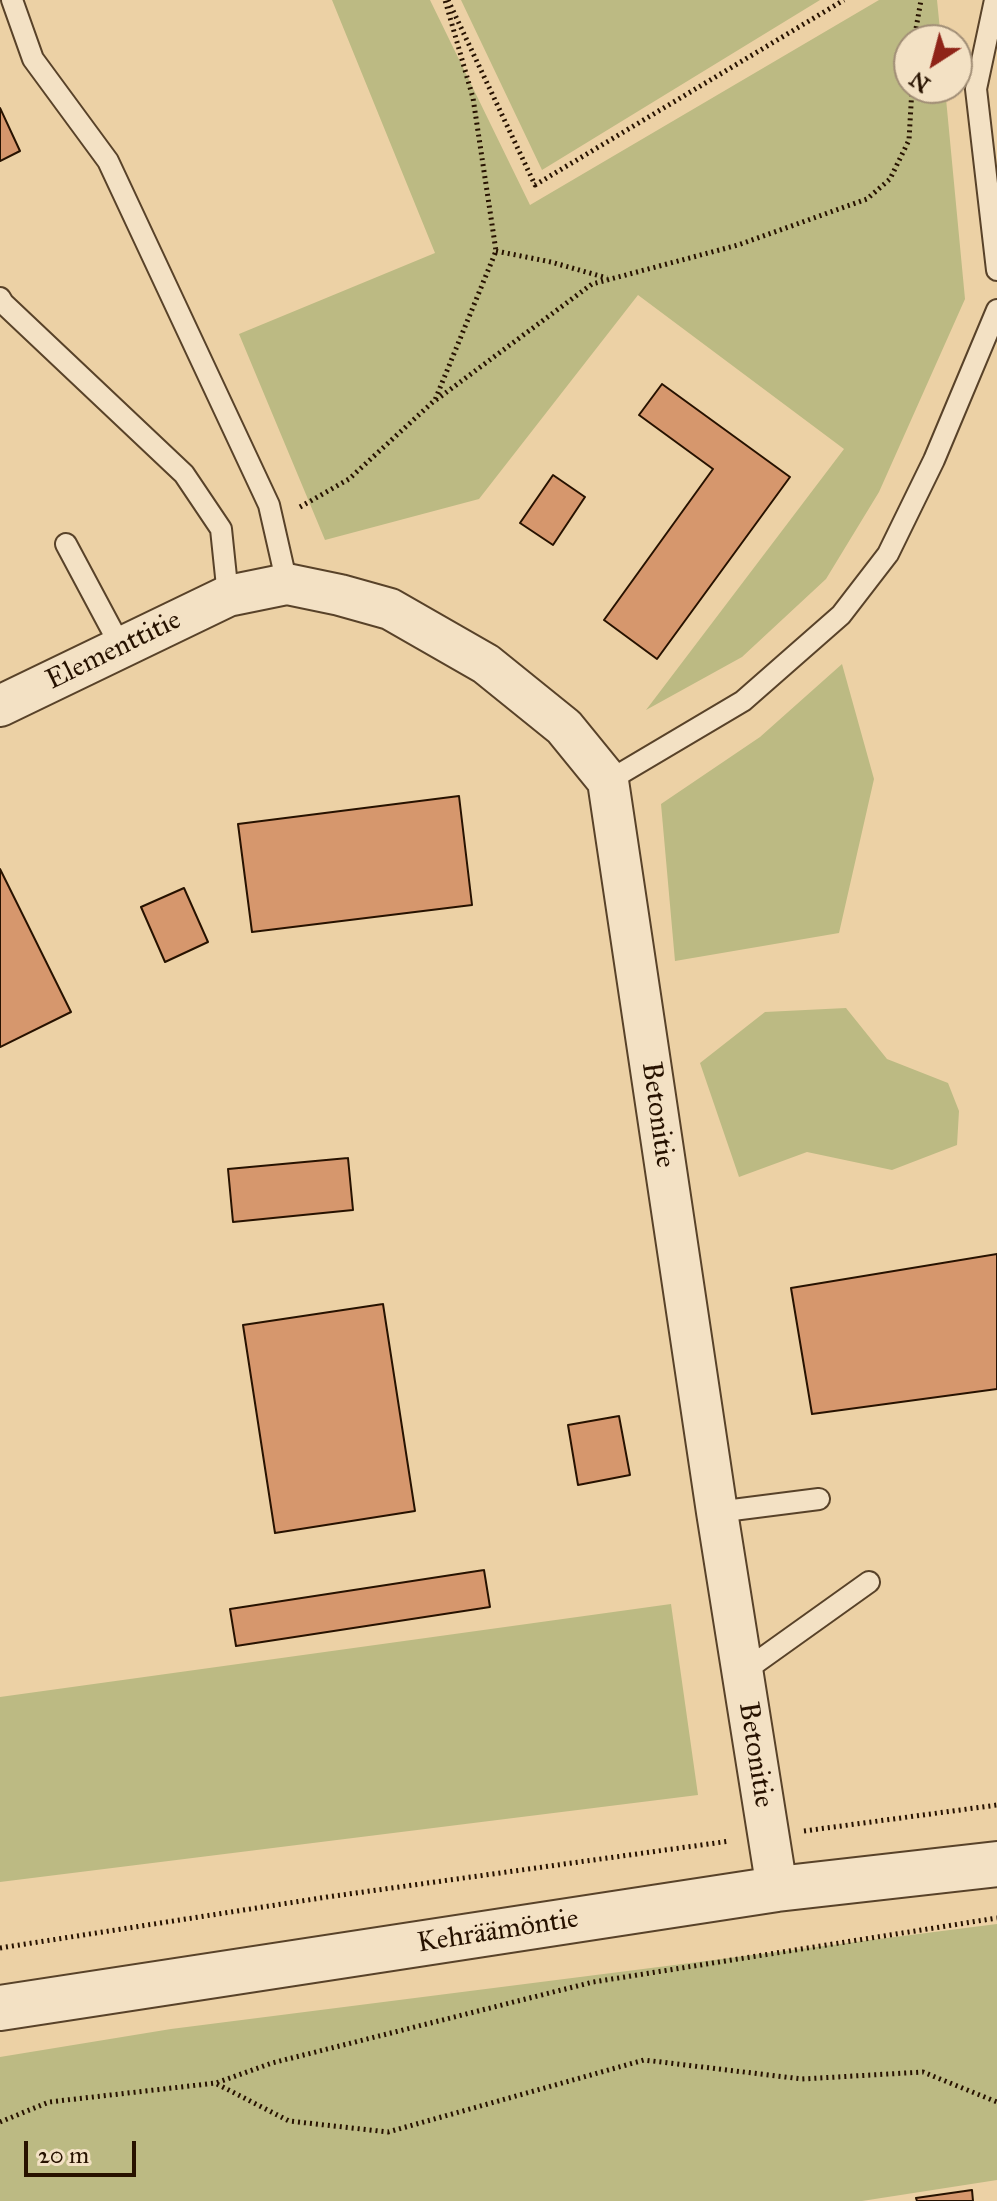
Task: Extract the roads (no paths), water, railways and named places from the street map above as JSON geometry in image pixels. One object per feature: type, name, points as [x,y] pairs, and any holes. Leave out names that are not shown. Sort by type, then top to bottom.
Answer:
[{"type":"street","points":[[228,596],[287,584],[390,609],[486,664],[564,727],[608,781]]},
{"type":"street","name":"Elementtitie","points":[[0,706],[228,596]]},
{"type":"street","name":"Betonitie","points":[[608,781],[717,1512],[777,1889]]},
{"type":"street","name":"Kehräämöntie","points":[[0,2008],[777,1889],[997,1864]]},
{"type":"lane","points":[[12,0],[33,59],[108,161],[269,505],[287,584]]},
{"type":"lane","points":[[995,0],[976,89],[997,270]]},
{"type":"lane","points":[[0,298],[184,474],[221,529],[228,596]]},
{"type":"lane","points":[[608,781],[743,701],[841,615],[888,554],[934,460],[997,310]]},
{"type":"lane","points":[[66,544],[121,647]]},
{"type":"lane","points":[[717,1512],[819,1499]]},
{"type":"lane","points":[[743,1672],[869,1582]]}]
